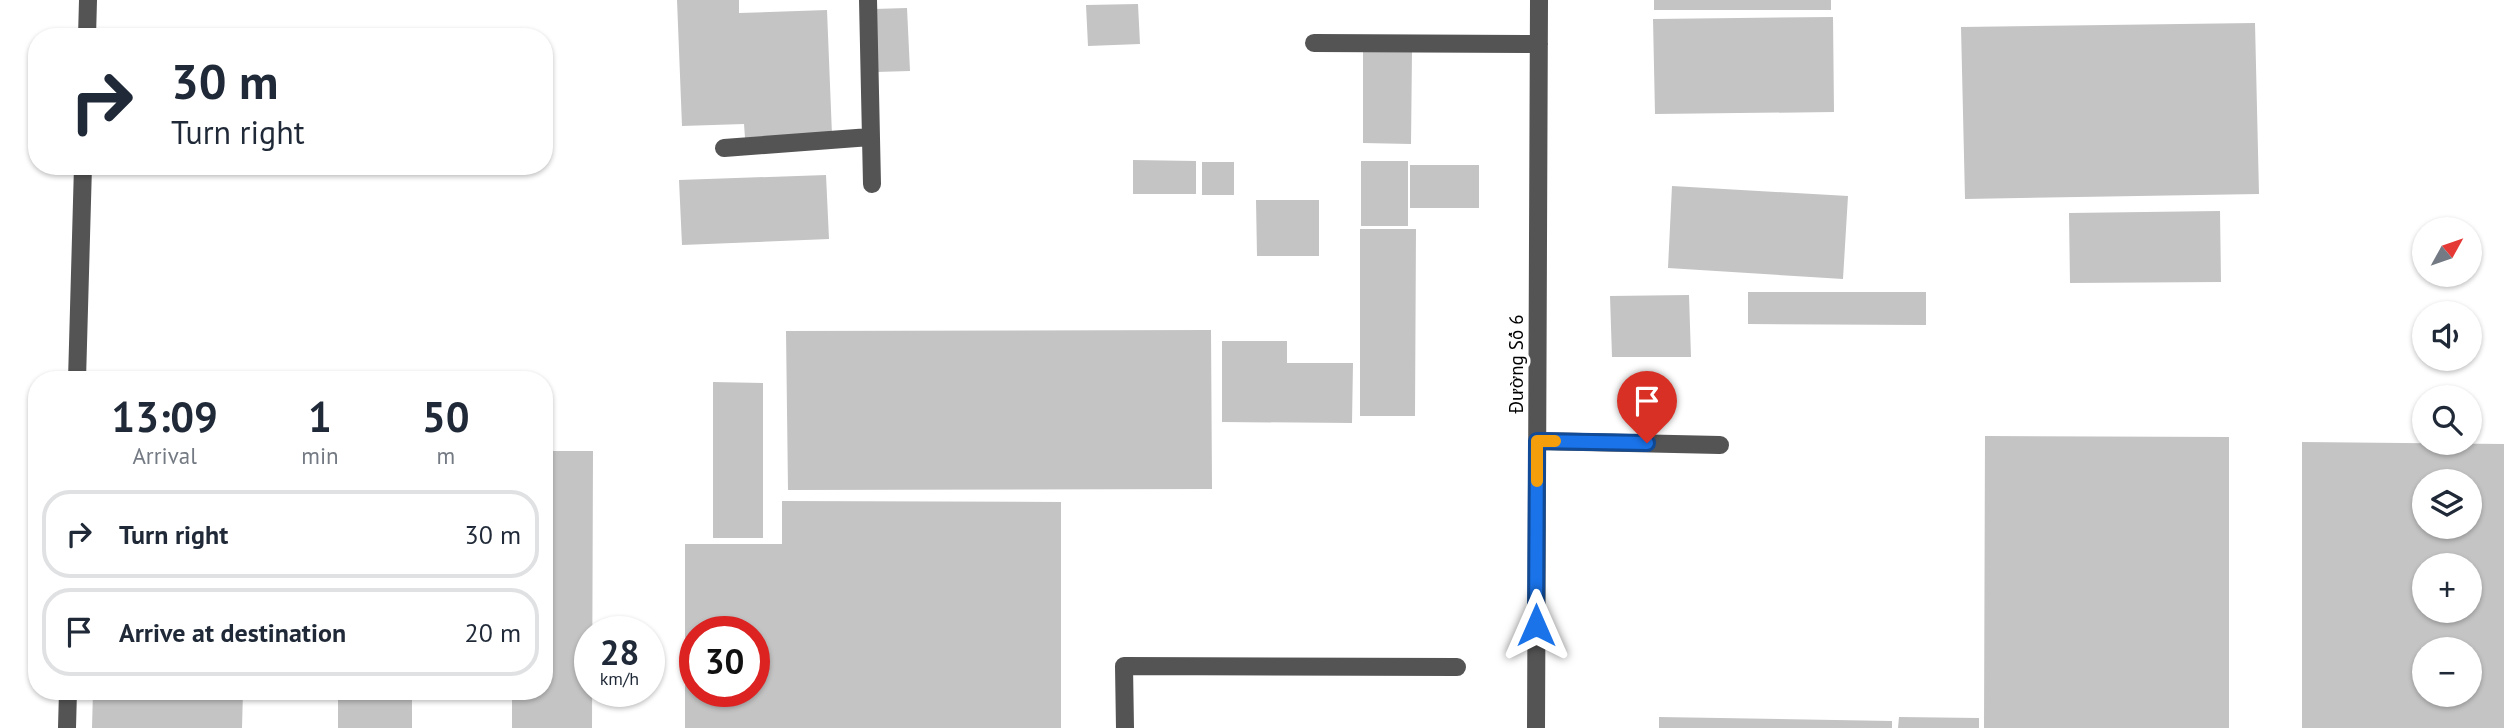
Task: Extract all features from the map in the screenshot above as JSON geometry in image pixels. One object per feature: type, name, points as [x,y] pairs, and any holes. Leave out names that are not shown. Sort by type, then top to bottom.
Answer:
[{"type":"street","points":[[87,28],[88,0]]},
{"type":"street","points":[[868,0],[872,184]]},
{"type":"street","name":"Đường Số 6","points":[[1536,728],[1539,0]]},
{"type":"street","points":[[1314,43],[1539,44]]},
{"type":"street","points":[[724,148],[870,137]]},
{"type":"street","points":[[77,371],[83,175]]},
{"type":"street","points":[[1537,441],[1720,445]]},
{"type":"street","points":[[1125,728],[1124,666],[1457,667]]},
{"type":"street","points":[[67,728],[68,700]]},
{"type":"building","points":[[677,0],[739,0],[739,13],[827,10],[832,135],[745,138],[744,124],[682,126]]},
{"type":"building","points":[[1654,0],[1831,0],[1831,10],[1654,10]]},
{"type":"building","points":[[1138,4],[1140,44],[1088,46],[1086,5]]},
{"type":"building","points":[[907,8],[910,71],[876,72],[874,9]]},
{"type":"building","points":[[1833,17],[1834,112],[1655,114],[1653,19]]},
{"type":"building","points":[[2255,23],[2259,194],[1965,199],[1961,27]]},
{"type":"building","points":[[1363,51],[1412,51],[1411,144],[1363,143]]},
{"type":"building","points":[[1133,160],[1196,161],[1196,194],[1133,194]]},
{"type":"building","points":[[1361,161],[1408,161],[1408,226],[1361,226]]},
{"type":"building","points":[[1202,162],[1234,162],[1234,195],[1202,195]]},
{"type":"building","points":[[1410,165],[1479,165],[1479,208],[1410,208]]},
{"type":"building","points":[[826,175],[829,239],[682,245],[679,180]]},
{"type":"building","points":[[1672,186],[1848,196],[1843,279],[1668,268]]},
{"type":"building","points":[[1256,200],[1319,200],[1319,256],[1257,256]]},
{"type":"building","points":[[2220,211],[2221,282],[2070,283],[2069,213]]},
{"type":"building","points":[[1360,229],[1416,229],[1415,416],[1360,416]]},
{"type":"building","points":[[1748,292],[1926,292],[1926,325],[1748,324]]},
{"type":"building","points":[[1689,295],[1691,357],[1612,357],[1610,296]]},
{"type":"building","points":[[1211,330],[1212,489],[788,490],[786,331]]},
{"type":"building","points":[[1222,341],[1287,341],[1287,363],[1353,363],[1352,423],[1222,422]]},
{"type":"building","points":[[713,382],[763,383],[763,538],[713,538]]},
{"type":"building","points":[[1985,436],[2229,437],[2229,728],[1984,728]]},
{"type":"building","points":[[2302,442],[2412,443],[2412,455],[2482,455],[2482,444],[2504,444],[2504,728],[2302,728]]},
{"type":"building","points":[[553,451],[593,451],[592,616],[574,616],[574,707],[592,707],[592,728],[512,728],[512,700],[553,700]]},
{"type":"building","points":[[782,501],[1061,502],[1061,728],[685,728],[685,707],[770,707],[770,616],[685,616],[685,544],[782,544]]},
{"type":"building","points":[[93,700],[243,700],[242,728],[92,728]]},
{"type":"building","points":[[338,700],[412,700],[412,728],[338,728]]},
{"type":"building","points":[[1659,717],[1892,721],[1892,728],[1659,728]]},
{"type":"building","points":[[1899,717],[1979,718],[1979,728],[1898,728]]},
{"type":"slow traffic","points":[[1537,481],[1537,441],[1555,441]]},
{"type":"route","points":[[1536,625],[1537,441],[1647,443]]}]
